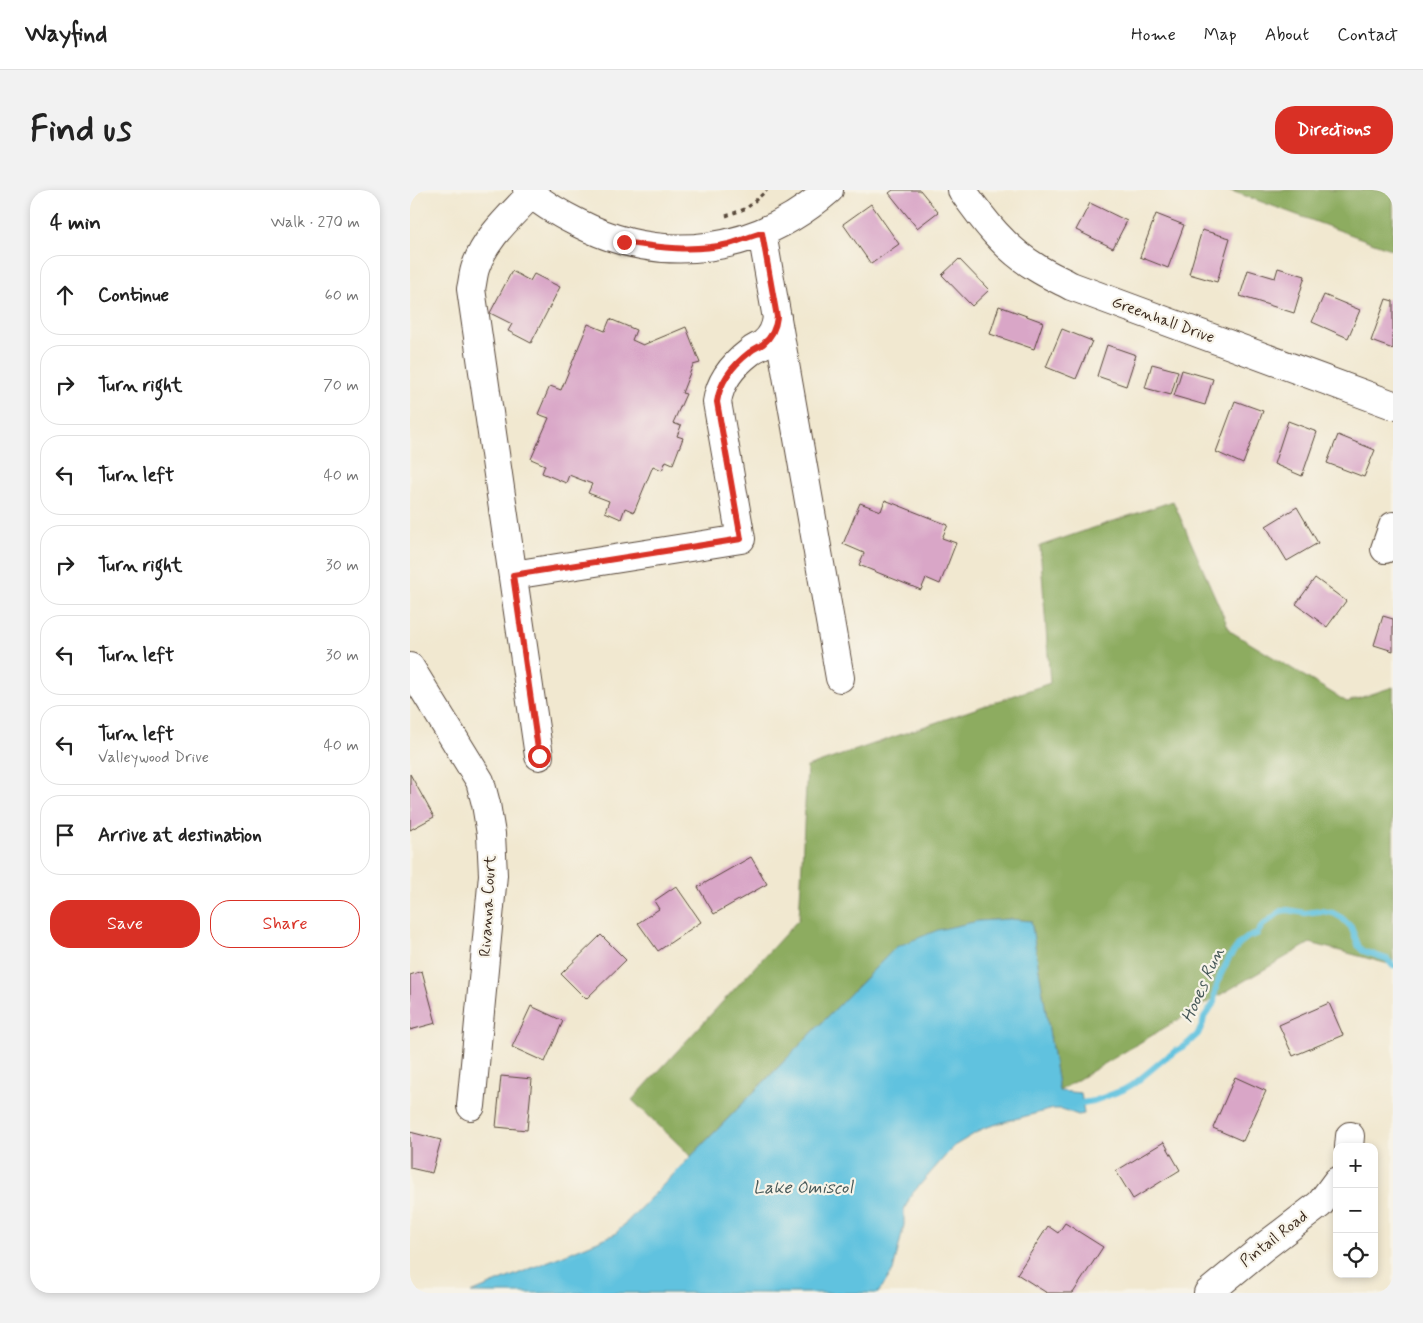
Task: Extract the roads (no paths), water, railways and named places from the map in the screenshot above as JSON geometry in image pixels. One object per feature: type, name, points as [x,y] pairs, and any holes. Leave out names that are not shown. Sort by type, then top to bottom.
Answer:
[{"type":"street","points":[[539,756],[471,289],[475,268],[484,247],[529,192],[559,214],[591,230],[624,242],[663,248],[696,248],[728,244],[762,233],[789,219],[829,190]]},
{"type":"street","name":"Greenhall Drive","points":[[962,190],[986,223],[1009,247],[1036,268],[1071,286],[1393,405]]},
{"type":"street","points":[[762,233],[840,678]]},
{"type":"street","points":[[513,575],[741,539],[717,402],[718,392],[732,368],[752,350],[764,344],[770,337],[776,328],[777,317]]},
{"type":"street","name":"Rivanna Court","points":[[410,667],[480,781],[491,834],[493,875],[471,1106]]},
{"type":"street","name":"Pintail Road","points":[[1208,1293],[1320,1204],[1333,1186]]},
{"type":"water","name":"Lake Omiscol","points":[[1010,919],[1031,921],[1059,1091],[1081,1093],[1084,1114],[1078,1115],[1062,1109],[1053,1109],[984,1128],[954,1146],[911,1195],[904,1210],[904,1225],[893,1271],[878,1293],[471,1293],[615,1234],[896,947],[938,930],[978,921]]},
{"type":"waterway","name":"Hooes Run","points":[[1082,1103],[1094,1101],[1123,1090],[1135,1083],[1198,1034],[1204,1017],[1214,1003],[1220,976],[1229,958],[1239,944],[1248,937],[1257,934],[1262,926],[1281,911],[1288,910],[1305,913],[1321,911],[1333,913],[1342,918],[1351,927],[1359,947],[1363,951],[1387,959],[1393,966]]}]
